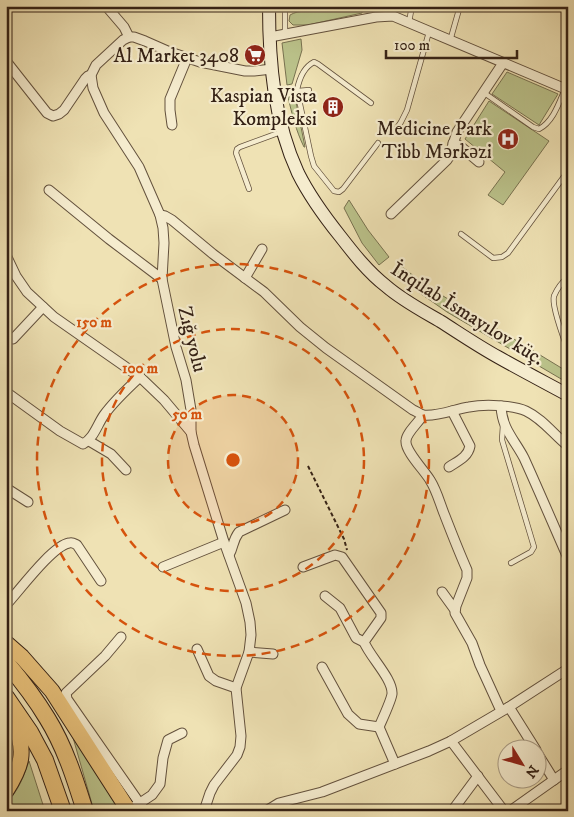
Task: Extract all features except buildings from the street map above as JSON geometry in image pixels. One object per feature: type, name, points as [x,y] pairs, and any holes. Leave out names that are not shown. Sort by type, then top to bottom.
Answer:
[{"type":"highway","points":[[6,643],[22,657],[52,691],[136,808]]},
{"type":"highway","points":[[6,662],[30,691],[48,719],[77,784],[85,811]]},
{"type":"highway","points":[[6,697],[30,732],[45,760],[63,811]]},
{"type":"highway","points":[[6,706],[21,739],[22,755],[14,779],[6,791]]},
{"type":"main road","name":"İnqilab İsmayılov küç.","points":[[269,6],[272,69],[282,131],[290,155],[310,195],[338,233],[373,275],[395,294],[496,356],[568,395]]},
{"type":"street","points":[[106,6],[124,27],[129,37]]},
{"type":"street","points":[[270,37],[383,16],[393,16],[567,90]]},
{"type":"street","points":[[6,61],[47,113],[53,116],[64,110],[85,79],[92,75],[96,65],[122,40],[129,37],[134,37],[200,62],[254,72],[272,69]]},
{"type":"street","points":[[172,125],[170,99],[187,58]]},
{"type":"street","points":[[391,214],[450,157],[457,132],[503,63]]},
{"type":"street","name":"Zığ yolu","points":[[92,75],[93,88],[104,113],[138,167],[160,214],[164,243],[162,279],[176,347],[186,380],[191,410],[191,432],[224,542],[246,602],[250,622],[249,652],[236,688],[241,736],[240,747],[214,785],[204,811]]},
{"type":"street","points":[[453,143],[460,146],[479,162]]},
{"type":"street","points":[[49,190],[162,279]]},
{"type":"street","points":[[160,214],[172,220],[213,254],[264,292],[300,327],[326,348],[413,410],[423,415],[431,415],[470,406],[501,406],[519,409],[538,418],[568,446]]},
{"type":"street","points":[[245,278],[262,249]]},
{"type":"street","points":[[6,255],[16,276],[27,292],[54,317],[140,378],[164,400],[191,432]]},
{"type":"street","points":[[12,339],[43,307]]},
{"type":"street","points":[[6,392],[60,432],[83,444],[89,441],[103,416],[118,398],[140,378]]},
{"type":"street","points":[[501,406],[501,416],[504,424],[523,457],[568,558]]},
{"type":"street","points":[[449,467],[465,457],[469,452],[470,446],[452,411]]},
{"type":"street","points":[[423,415],[407,435],[406,441],[409,453],[434,486],[467,570],[467,578],[455,610]]},
{"type":"street","points":[[89,441],[110,454],[126,470]]},
{"type":"street","points":[[6,488],[28,502]]},
{"type":"street","points":[[229,555],[232,551],[234,539],[239,532],[285,510]]},
{"type":"street","points":[[6,605],[51,554],[72,542],[77,545],[101,581]]},
{"type":"street","points":[[164,567],[224,542]]},
{"type":"street","points":[[303,567],[336,555],[342,557],[381,613],[381,618],[364,642]]},
{"type":"street","points":[[442,592],[455,610],[472,643],[501,711]]},
{"type":"street","points":[[325,596],[340,608],[356,638],[364,642],[390,683],[392,694],[379,727],[395,764]]},
{"type":"street","points":[[121,637],[105,656],[66,693],[67,698],[136,808],[160,784],[163,758],[168,740],[182,734]]},
{"type":"street","points":[[196,649],[209,676],[216,681],[236,688]]},
{"type":"street","points":[[249,652],[273,654]]},
{"type":"street","points":[[322,667],[348,714],[359,724],[379,727]]},
{"type":"street","points":[[266,811],[279,803],[322,792],[451,741],[509,707],[566,670]]},
{"type":"street","points":[[509,707],[530,740]]},
{"type":"street","points":[[451,741],[504,811]]},
{"type":"street","points":[[546,767],[554,780]]},
{"type":"street","points":[[510,811],[568,770]]},
{"type":"street","points":[[452,811],[478,776]]},
{"type":"lane","points":[[285,6],[286,34]]},
{"type":"lane","points":[[316,6],[333,6]]},
{"type":"lane","points":[[409,22],[412,6]]},
{"type":"lane","points":[[450,41],[460,6]]},
{"type":"lane","points":[[395,131],[407,110],[430,32]]},
{"type":"lane","points":[[371,103],[314,62],[309,64],[298,83],[297,90],[312,161],[334,191],[339,192],[344,188],[378,143]]},
{"type":"lane","points":[[275,93],[309,90]]},
{"type":"lane","points":[[483,92],[539,129],[544,127],[554,114],[567,90]]},
{"type":"lane","points":[[249,189],[236,153],[237,149],[282,131]]},
{"type":"lane","points":[[461,234],[494,258],[502,257],[508,253],[568,172]]},
{"type":"lane","points":[[568,277],[554,298],[554,308],[568,350]]},
{"type":"lane","points":[[504,424],[502,440],[534,547],[531,552],[511,563]]},
{"type":"path","points":[[308,466],[344,539],[350,557],[348,566]]},
{"type":"green space","points":[[363,6],[362,13],[308,25],[293,25],[289,21],[290,15],[298,12]]},
{"type":"green space","points":[[301,39],[302,50],[292,84],[287,85],[282,43]]},
{"type":"green space","points":[[507,72],[558,94],[539,125],[492,94]]},
{"type":"green space","points":[[288,97],[295,97],[305,147],[296,129]]},
{"type":"green space","points":[[489,101],[549,141],[503,205],[488,195],[505,172],[465,139]]},
{"type":"green space","points":[[349,200],[368,230],[389,257],[379,265],[362,243],[344,208]]},
{"type":"green space","points":[[400,265],[425,285],[568,372],[568,383],[447,312],[394,275]]},
{"type":"green space","points":[[70,727],[121,811],[94,811]]},
{"type":"green space","points":[[29,761],[45,811],[6,811],[6,803],[17,789]]},
{"type":"place","name":"Al Market 3408","points":[[255,55]]},
{"type":"place","name":"Kaspian Vista Kompleksi","points":[[333,107]]},
{"type":"place","name":"Medicine Park Tibb Mərkəzi","points":[[508,139]]}]
